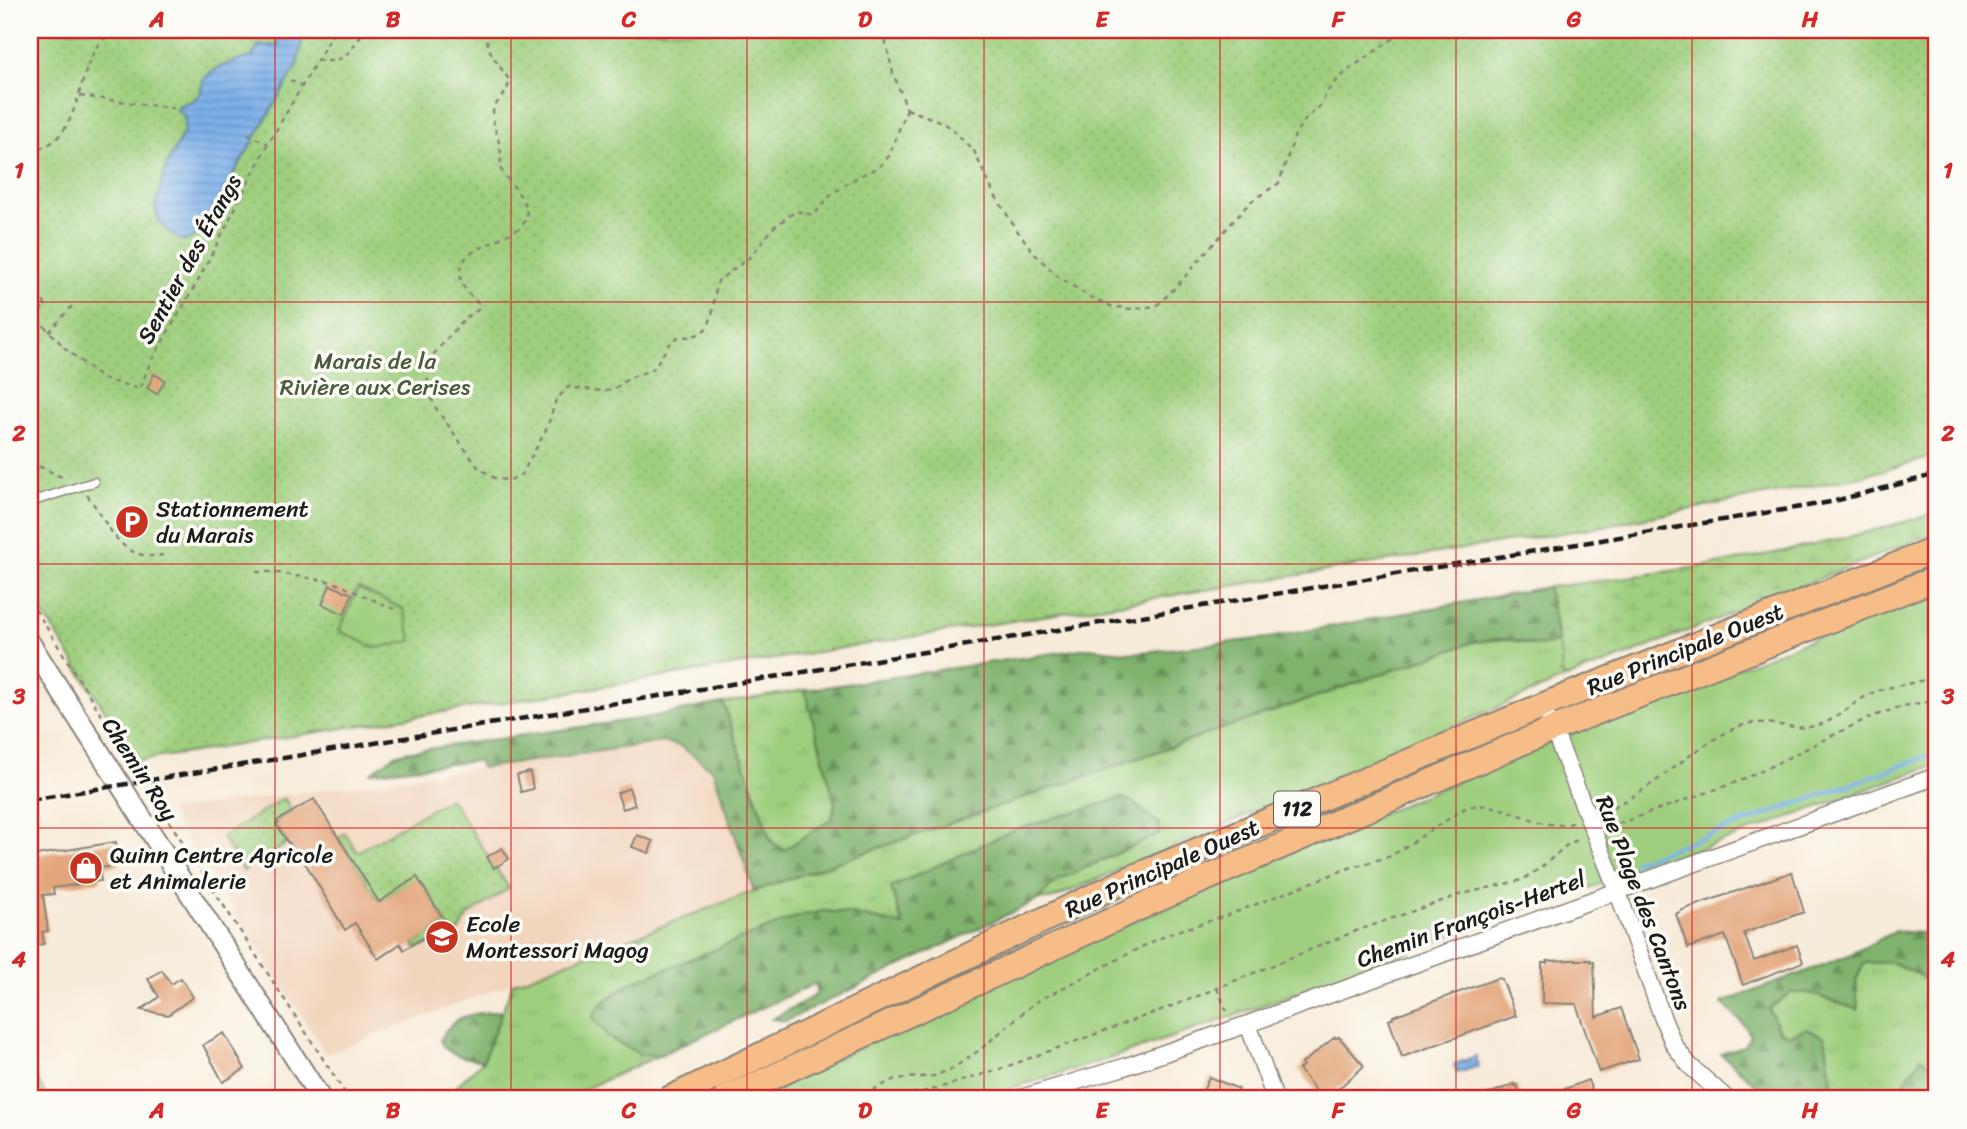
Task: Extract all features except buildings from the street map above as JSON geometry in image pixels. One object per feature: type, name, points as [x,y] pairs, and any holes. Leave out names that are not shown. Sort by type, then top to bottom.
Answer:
[{"type":"main road","name":"Rue Principale Ouest","points":[[673,1098],[1127,880],[1544,705],[1937,549]]},
{"type":"main road","name":"Rue Principale Ouest","points":[[725,1099],[1147,904],[1553,729],[1937,578]]},
{"type":"street","name":"Chemin Roy","points":[[30,643],[321,1099]]},
{"type":"street","name":"Rue Plage des Cantons","points":[[1544,705],[1617,890],[1674,1045],[1690,1066],[1730,1093]]},
{"type":"street","name":"Chemin François-Hertel","points":[[1018,1099],[1124,1067],[1248,1024],[1937,776]]},
{"type":"street","points":[[1248,1024],[1275,1099]]},
{"type":"lane","points":[[30,502],[94,482]]},
{"type":"path","points":[[30,36],[37,30]]},
{"type":"path","points":[[30,151],[46,148],[56,141],[79,96],[85,70],[97,45],[116,30]]},
{"type":"path","name":"Sentier des Étangs","points":[[49,332],[86,367],[103,379],[140,389],[150,363],[199,279],[268,144],[335,30]]},
{"type":"path","points":[[488,30],[486,41],[489,51],[509,80],[505,95],[495,104],[493,113],[502,151],[500,168],[524,204],[527,216],[520,228],[469,254],[463,261],[459,278],[463,290],[479,304],[478,310],[465,318],[433,355],[429,364],[427,387],[435,407],[478,467],[496,479],[510,480],[522,474],[532,458],[547,428],[556,400],[568,387],[602,391],[614,389],[629,378],[653,369],[668,345],[678,337],[692,337],[707,329],[713,315],[718,281],[750,257],[784,218],[796,211],[814,215],[831,195],[852,180],[880,166],[889,156],[906,109],[893,74],[883,30]]},
{"type":"path","points":[[876,30],[884,37]]},
{"type":"path","points":[[906,109],[927,115],[952,129],[974,151],[993,192],[1035,254],[1056,275],[1088,296],[1111,306],[1131,309],[1156,306],[1250,202],[1280,179],[1296,132],[1304,120],[1319,107],[1331,86],[1347,71],[1405,30]]},
{"type":"path","points":[[317,60],[329,62],[344,57],[363,32]]},
{"type":"path","points":[[290,80],[302,86]]},
{"type":"path","points":[[79,96],[179,109]]},
{"type":"path","points":[[247,134],[268,144]]},
{"type":"path","points":[[30,298],[40,293],[46,305],[44,310],[35,303],[30,310],[49,332],[72,306]]},
{"type":"path","points":[[30,462],[62,478]]},
{"type":"path","points":[[80,486],[124,546],[135,554],[163,555]]},
{"type":"path","points":[[256,572],[333,582],[394,609]]},
{"type":"path","points":[[30,601],[349,1099]]},
{"type":"path","points":[[855,1099],[895,1079],[934,1076],[952,1069],[975,1054],[1034,1003],[1158,939],[1346,869],[1391,856],[1467,807],[1487,804],[1558,825],[1571,824],[1629,800],[1688,756],[1738,727],[1756,722],[1795,728],[1816,726],[1881,690],[1937,675]]},
{"type":"path","points":[[883,1099],[932,1090],[1000,1069],[1449,898],[1522,880],[1568,844],[1745,779],[1868,718],[1894,709],[1937,700]]},
{"type":"path","points":[[1217,988],[1231,1020],[1248,1024]]},
{"type":"path","points":[[1730,1093],[1749,1099]]},
{"type":"shaded area","name":"Ecole Montessori Magog","points":[[663,742],[680,746],[713,770],[754,891],[326,1054],[169,811]]},
{"type":"green space","name":"Marais de la Rivière aux Cerises","points":[[30,30],[1937,30],[1937,456],[1862,476],[1593,528],[137,761],[30,593]]},
{"type":"green space","points":[[1937,512],[1937,532],[1617,659],[1566,678],[1561,673],[1548,587],[1744,559],[1841,538]]},
{"type":"green space","points":[[1548,587],[1557,641],[1551,644],[1539,645],[1504,639],[1474,642],[754,891],[713,770],[680,746],[663,742],[482,768],[477,761],[372,772],[395,755],[405,752],[645,718],[723,703],[771,841],[784,850],[832,819],[835,803],[805,690],[1088,648],[1134,653],[1268,638]]},
{"type":"green space","points":[[358,588],[403,609],[412,641],[376,648],[339,631]]},
{"type":"green space","points":[[1937,590],[1937,764],[1222,1020],[1108,1059],[1008,1089],[971,1099],[750,1099],[1091,939],[1522,753]]},
{"type":"green space","points":[[1508,639],[1539,645],[1557,641],[1564,666],[1561,673],[1566,678],[1054,898],[1038,900],[1056,881],[1147,840],[904,926],[852,914],[824,911],[799,916],[641,1055],[662,1054],[563,1099],[443,1099],[483,1061],[513,983],[754,891],[1474,642]]},
{"type":"green space","points":[[805,690],[835,803],[832,819],[784,850],[771,841],[723,703]]},
{"type":"green space","points":[[284,798],[292,811],[276,825],[288,843],[243,871],[222,837]]},
{"type":"green space","points":[[450,798],[509,888],[469,915],[456,936],[416,948],[414,944],[446,923],[417,878],[379,902],[338,837],[345,833],[357,852]]},
{"type":"green space","points":[[1121,798],[1132,802],[1159,824],[1160,834],[1056,881],[1038,900],[786,1021],[772,1019],[816,995],[816,983],[662,1054],[641,1055],[608,1037],[593,1017],[600,1005],[628,984],[799,916],[824,911],[852,914],[903,926],[891,887],[1014,830]]},
{"type":"green space","points":[[1937,923],[1937,991],[1919,975],[1894,963],[1864,963],[1856,980],[1858,1010],[1809,993],[1790,993],[1769,1009],[1779,1032],[1789,1035],[1806,1028],[1825,1037],[1834,1099],[1772,1099],[1721,1054],[1744,1046],[1750,1036],[1747,1028],[1722,1003],[1852,954],[1895,931],[1922,933]]},
{"type":"green space","points":[[1864,963],[1894,963],[1919,975],[1937,991],[1937,1070],[1921,1057],[1893,1099],[1834,1099],[1825,1037],[1789,1035],[1779,1031],[1769,1009],[1790,993],[1809,993],[1858,1009],[1856,980]]},
{"type":"green space","points":[[502,1011],[483,1061],[452,1053],[443,1046],[440,1040],[458,1019]]},
{"type":"green space","points":[[1921,1057],[1937,1070],[1937,1099],[1893,1099]]},
{"type":"green space","points":[[30,1063],[47,1099],[30,1099]]},
{"type":"water","points":[[274,30],[290,32],[302,43],[297,66],[198,234],[188,240],[180,240],[166,230],[155,207],[167,164],[184,132],[185,117],[177,111],[178,106],[197,98],[203,81],[212,71],[252,57],[259,45],[279,46]]},
{"type":"water","points":[[1476,1056],[1479,1066],[1457,1073],[1454,1064]]},
{"type":"waterway","points":[[1634,862],[1937,753]]},
{"type":"waterway","points":[[1415,940],[1585,880]]},
{"type":"railway","points":[[30,800],[1831,502],[1937,474]]},
{"type":"place","name":"Stationnement du Marais","points":[[132,522]]},
{"type":"place","name":"Quinn Centre Agricole et Animalerie","points":[[86,868]]},
{"type":"place","name":"Ecole Montessori Magog","points":[[442,937]]}]
